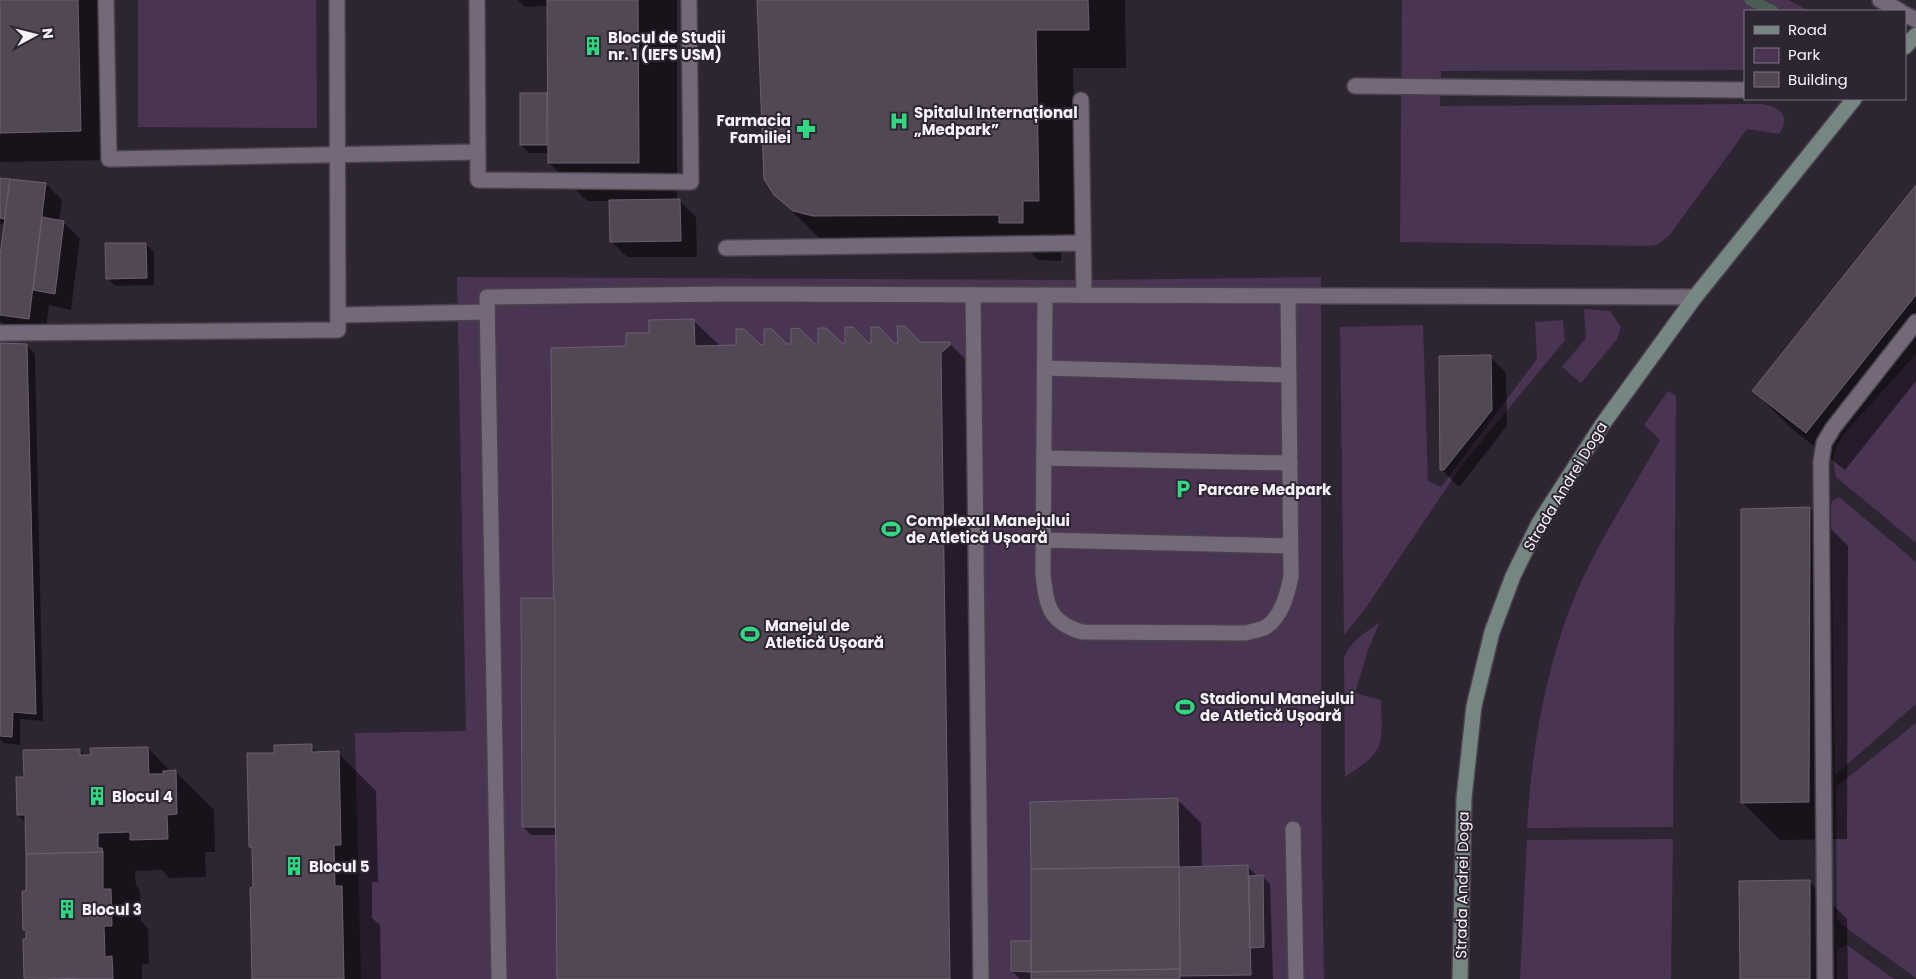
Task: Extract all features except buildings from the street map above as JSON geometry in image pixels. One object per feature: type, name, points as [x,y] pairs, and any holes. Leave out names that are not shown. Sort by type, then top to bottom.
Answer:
[{"type":"street","points":[[106,0],[109,159],[478,152]]},
{"type":"street","points":[[0,333],[338,330],[337,0]]},
{"type":"street","points":[[477,0],[478,180],[691,182],[689,0]]},
{"type":"street","points":[[1880,0],[1898,10]]},
{"type":"street","points":[[1906,45],[1916,35]]},
{"type":"street","points":[[1355,86],[1744,90]]},
{"type":"street","points":[[1081,100],[1084,295]]},
{"type":"street","name":"Strada Andrei Doga","points":[[1460,979],[1464,798],[1474,706],[1492,632],[1513,576],[1539,522],[1602,425],[1695,297],[1853,100]]},
{"type":"street","points":[[726,248],[1083,243]]},
{"type":"street","points":[[499,979],[487,297],[726,294],[1695,297]]},
{"type":"street","points":[[973,295],[982,979]]},
{"type":"street","points":[[1045,295],[1043,576],[1046,599],[1054,616],[1067,627],[1082,632],[1246,633],[1265,628],[1279,614],[1291,577],[1288,296]]},
{"type":"street","points":[[338,315],[487,312]]},
{"type":"street","points":[[1825,979],[1821,462],[1824,443],[1833,428],[1916,322]]},
{"type":"street","points":[[1045,368],[1289,375]]},
{"type":"street","points":[[1044,458],[1290,463]]},
{"type":"street","points":[[1043,540],[1290,546]]},
{"type":"street","points":[[1294,829],[1296,979]]},
{"type":"green space","points":[[138,0],[316,0],[317,128],[138,127]]},
{"type":"green space","points":[[1402,0],[1788,0],[1807,10],[1744,10],[1744,70],[1441,71],[1440,106],[1762,104],[1779,110],[1784,117],[1784,122],[1779,134],[1747,129],[1669,236],[1657,245],[1400,242]]},
{"type":"green space","name":"Complexul Manejului de Atletică Ușoară","points":[[457,277],[1090,280],[1321,277],[1321,792],[1324,979],[361,979],[355,733],[466,731]]},
{"type":"green space","points":[[1584,309],[1610,311],[1621,327],[1617,339],[1581,383],[1562,367],[1586,338]]},
{"type":"green space","points":[[1563,320],[1565,340],[1462,465],[1365,609],[1344,635],[1340,327],[1423,325],[1428,481],[1441,487],[1537,359],[1535,322]]},
{"type":"green space","points":[[1916,354],[1916,543],[1836,477],[1833,459],[1838,444],[1845,433]]},
{"type":"green space","points":[[1668,391],[1676,396],[1673,827],[1527,828],[1532,771],[1541,713],[1563,628],[1592,559],[1660,440],[1644,425]]},
{"type":"green space","points":[[1839,497],[1916,562],[1916,704],[1835,775],[1831,508],[1832,501]]},
{"type":"green space","points":[[1380,622],[1368,650],[1355,693],[1381,700],[1382,731],[1380,743],[1372,756],[1345,777],[1344,657],[1347,651],[1364,633]]},
{"type":"green space","points":[[1916,723],[1916,978],[1841,924],[1837,918],[1836,787]]},
{"type":"green space","points":[[1673,839],[1671,979],[1520,979],[1527,840]]},
{"type":"green space","points":[[1847,945],[1894,979],[1837,979],[1837,949]]},
{"type":"waterway","points":[[1750,0],[1771,10]]},
{"type":"place","name":"Blocul de Studii nr. 1 (IEFS USM)","points":[[593,46]]},
{"type":"place","name":"Spitalul Internațional „Medpark”","points":[[899,121]]},
{"type":"place","name":"Farmacia Familiei","points":[[806,129]]},
{"type":"place","name":"Parcare Medpark","points":[[1183,489]]},
{"type":"place","name":"Complexul Manejului de Atletică Ușoară","points":[[891,529]]},
{"type":"place","name":"Manejul de Atletică Ușoară","points":[[750,634]]},
{"type":"place","name":"Stadionul Manejului de Atletică Ușoară","points":[[1185,707]]},
{"type":"place","name":"Blocul 4","points":[[97,796]]},
{"type":"place","name":"Blocul 5","points":[[294,866]]},
{"type":"place","name":"Blocul 3","points":[[67,909]]}]
